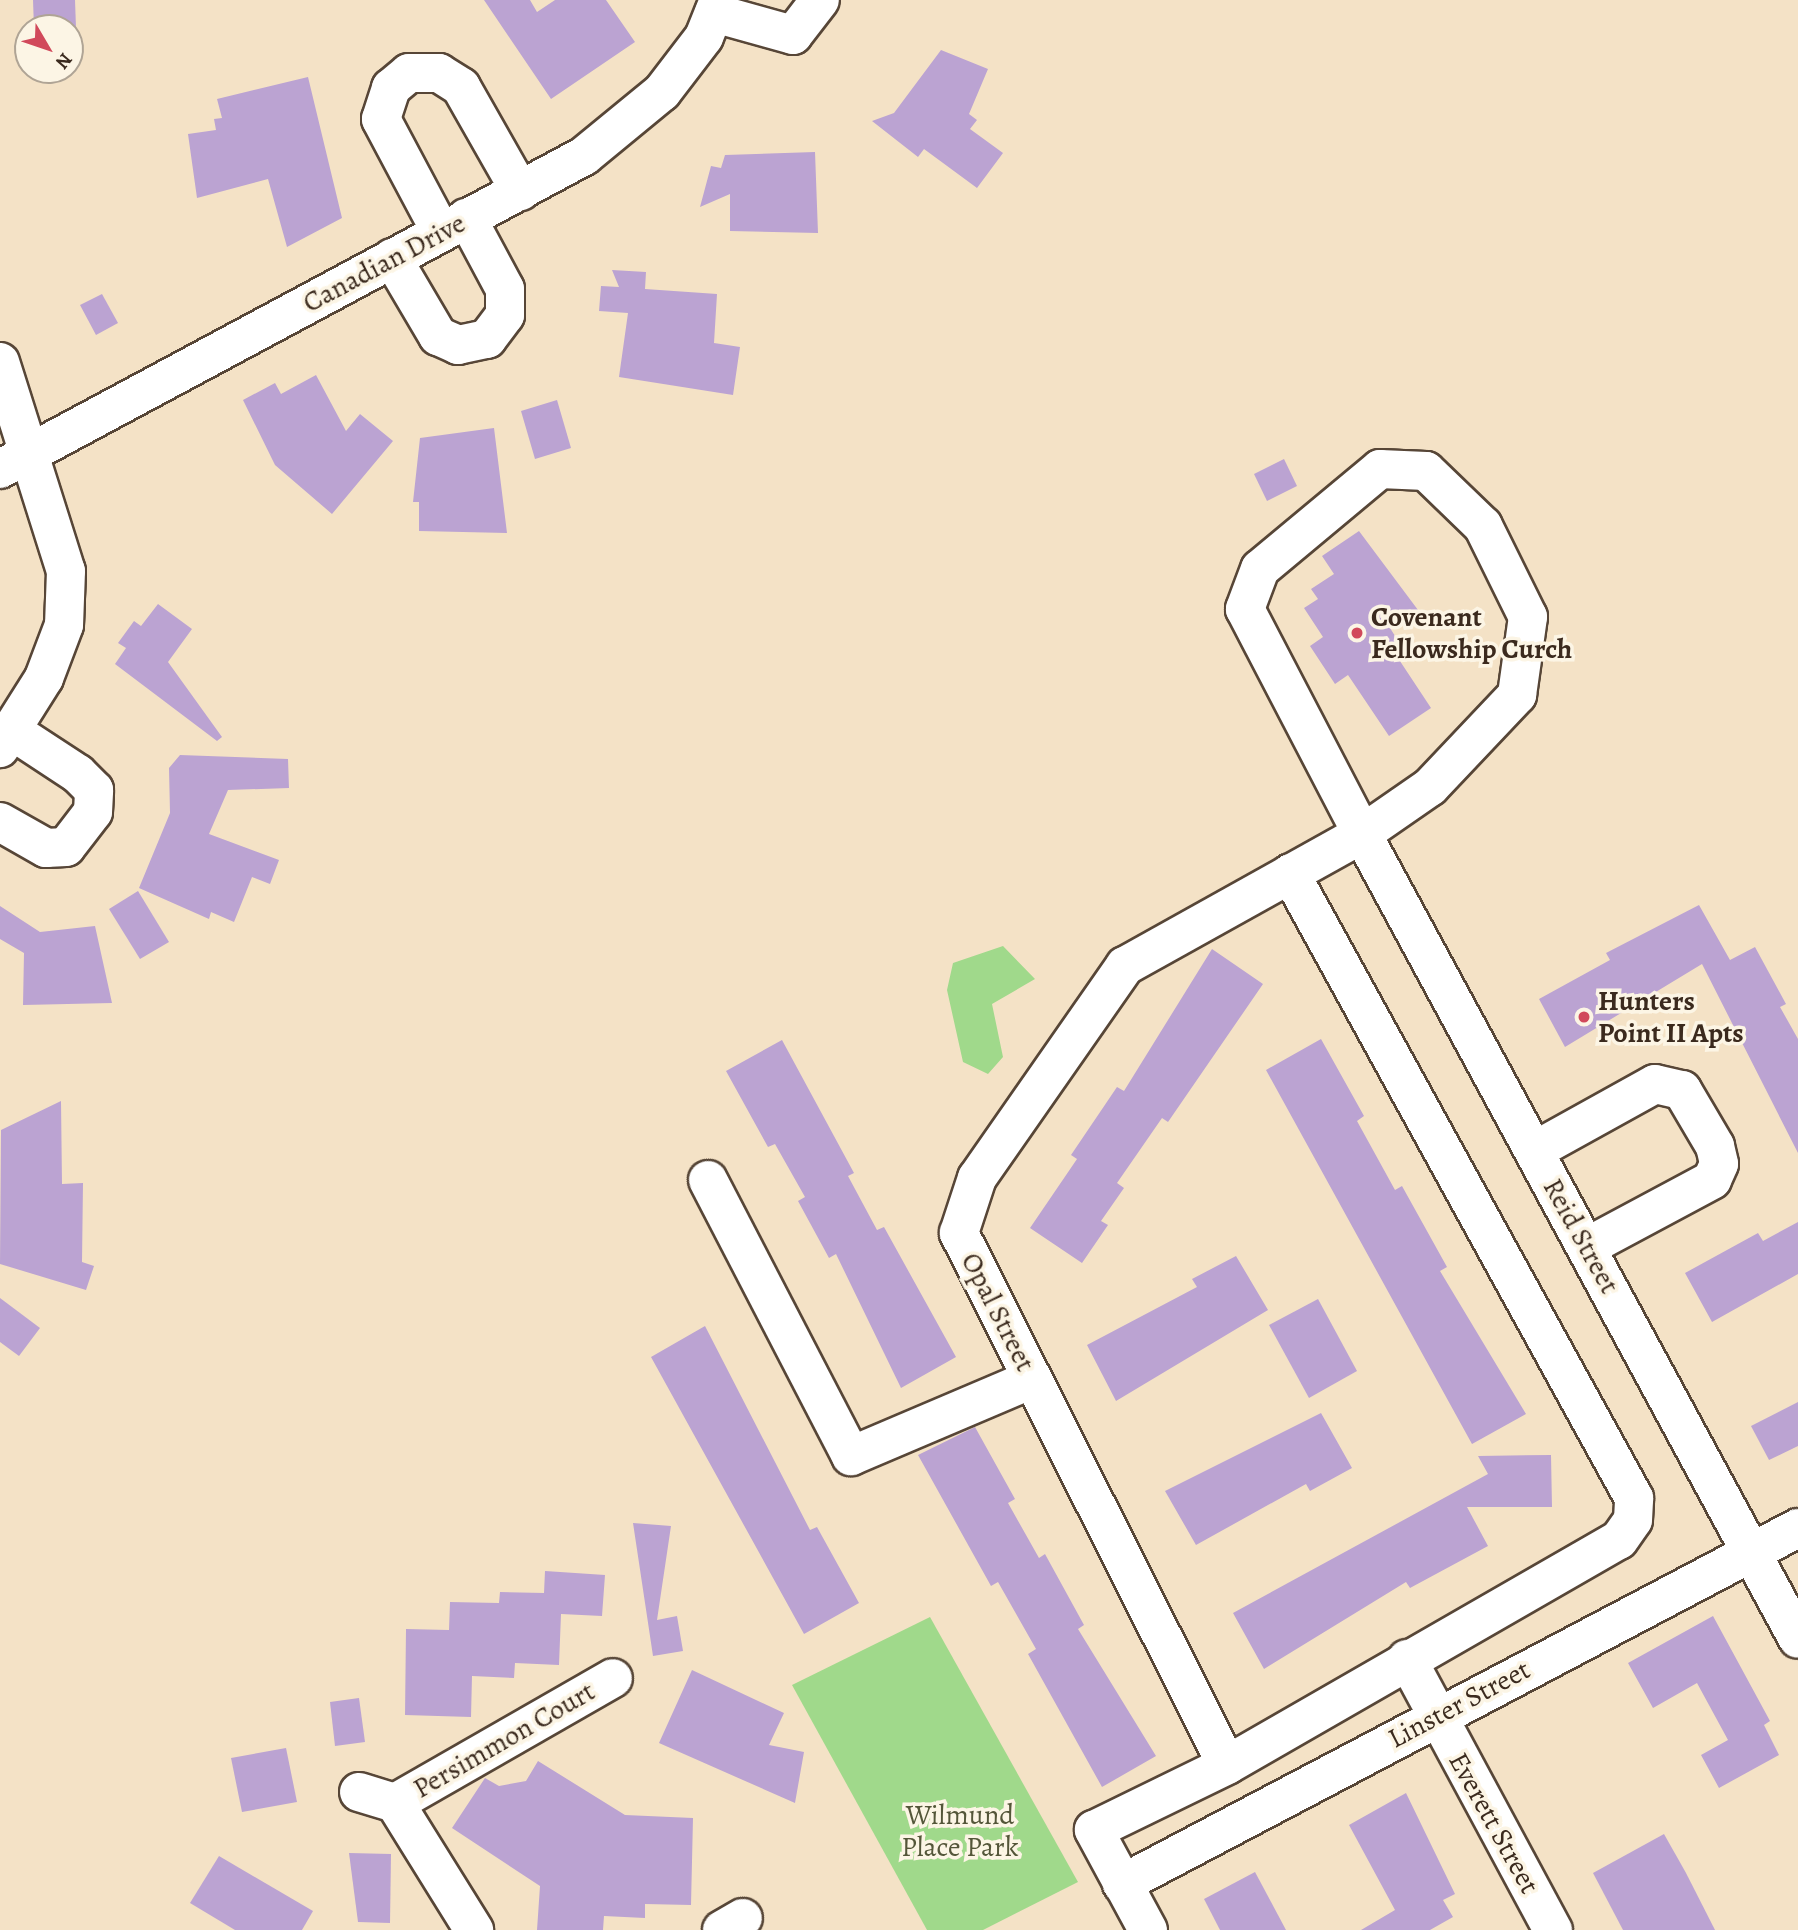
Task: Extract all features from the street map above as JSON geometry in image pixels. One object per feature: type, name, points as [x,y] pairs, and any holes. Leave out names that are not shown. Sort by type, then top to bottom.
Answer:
[{"type":"street","points":[[717,7],[793,35],[820,0]]},
{"type":"street","name":"Canadian Drive","points":[[13,462],[520,191],[621,130],[662,92],[717,7]]},
{"type":"street","points":[[392,258],[438,336],[458,345],[487,339],[505,315],[505,289],[390,145],[382,119],[391,88],[409,73],[439,73],[461,87],[520,191]]},
{"type":"street","points":[[0,362],[13,462],[64,558],[64,625],[44,678],[6,739],[79,774],[94,790],[93,812],[66,847],[46,848],[0,821]]},
{"type":"street","name":"Reid Street","points":[[1362,834],[1430,787],[1517,695],[1528,617],[1483,526],[1426,471],[1380,469],[1260,569],[1245,609],[1362,834],[1798,1639]]},
{"type":"street","name":"Opal Street","points":[[1227,1765],[959,1233],[977,1178],[1125,966],[1362,834]]},
{"type":"street","points":[[1148,1930],[1094,1830],[1227,1765],[1407,1659],[1619,1540],[1633,1520],[1634,1498],[1290,873]]},
{"type":"street","points":[[1534,1151],[1655,1084],[1682,1090],[1715,1146],[1719,1164],[1712,1180],[1587,1247]]},
{"type":"street","points":[[708,1180],[850,1457],[1032,1379]]},
{"type":"street","name":"Linster Street","points":[[1122,1884],[1435,1715],[1798,1528]]},
{"type":"street","name":"Everett Street","points":[[1407,1659],[1553,1930]]},
{"type":"street","name":"Persimmon Court","points":[[474,1930],[377,1798],[613,1678]]},
{"type":"green space","points":[[1003,946],[1035,979],[992,1004],[1003,1057],[988,1074],[963,1062],[947,990],[953,963]]},
{"type":"green space","name":"Wilmund Place Park","points":[[930,1617],[1078,1882],[983,1930],[927,1930],[792,1685]]},
{"type":"building","points":[[33,0],[75,0],[76,14],[34,14]]},
{"type":"building","points":[[484,0],[530,0],[537,12],[555,0],[606,0],[635,42],[551,99]]},
{"type":"building","points":[[941,50],[988,69],[969,114],[977,120],[970,129],[1003,153],[977,188],[924,149],[918,157],[872,121],[894,113]]},
{"type":"building","points":[[308,77],[342,218],[287,247],[268,179],[197,198],[188,134],[216,130],[214,119],[222,118],[217,99]]},
{"type":"building","points":[[815,152],[818,233],[730,231],[730,194],[700,207],[711,166],[721,168],[725,155]]},
{"type":"building","points":[[612,270],[646,272],[645,289],[717,294],[714,343],[740,347],[733,395],[619,377],[628,313],[599,311],[601,286],[619,287]]},
{"type":"building","points":[[102,294],[118,323],[96,335],[80,305]]},
{"type":"building","points":[[316,375],[346,431],[360,414],[393,441],[332,514],[275,465],[243,400],[275,383],[281,394]]},
{"type":"building","points":[[557,400],[571,448],[535,459],[521,411]]},
{"type":"building","points":[[494,428],[507,533],[419,531],[419,502],[413,502],[420,438]]},
{"type":"building","points":[[1284,459],[1297,486],[1267,501],[1254,474]]},
{"type":"building","name":"Covenant Fellowship Curch","points":[[1359,531],[1418,610],[1390,628],[1402,647],[1394,652],[1431,708],[1389,736],[1348,675],[1335,684],[1310,646],[1323,637],[1304,608],[1318,599],[1311,589],[1334,574],[1322,556]]},
{"type":"building","points":[[158,604],[192,629],[168,662],[222,737],[217,741],[115,664],[126,648],[118,643],[134,621],[141,626]]},
{"type":"building","points":[[180,755],[288,759],[289,788],[228,790],[209,834],[279,860],[270,884],[252,877],[234,922],[211,912],[209,919],[139,888],[170,813],[169,768]]},
{"type":"building","points":[[138,891],[169,942],[140,959],[109,909]]},
{"type":"building","name":"Hunters Point II Apts","points":[[1699,905],[1730,960],[1755,947],[1786,1004],[1780,1007],[1798,1039],[1798,1153],[1702,964],[1565,1047],[1539,999],[1610,960],[1606,953]]},
{"type":"building","points":[[0,906],[40,932],[95,926],[112,1003],[23,1005],[24,953],[0,939]]},
{"type":"building","points":[[1212,949],[1263,984],[1168,1122],[1162,1118],[1117,1183],[1124,1188],[1101,1221],[1108,1225],[1082,1263],[1030,1228],[1077,1159],[1071,1155],[1117,1087],[1124,1091]]},
{"type":"building","points":[[1321,1039],[1364,1116],[1357,1121],[1395,1190],[1402,1186],[1447,1267],[1440,1271],[1526,1414],[1472,1444],[1266,1070]]},
{"type":"building","points":[[782,1040],[854,1173],[848,1176],[877,1230],[884,1227],[956,1357],[901,1388],[836,1254],[829,1258],[798,1201],[805,1197],[775,1144],[768,1147],[726,1071]]},
{"type":"building","points":[[61,1101],[62,1184],[83,1183],[82,1262],[94,1266],[86,1290],[0,1264],[1,1130]]},
{"type":"building","points":[[1798,1222],[1798,1274],[1712,1322],[1685,1273],[1758,1233],[1763,1241]]},
{"type":"building","points":[[1236,1256],[1268,1310],[1116,1401],[1087,1345],[1197,1287],[1192,1279]]},
{"type":"building","points":[[0,1298],[40,1328],[19,1356],[0,1342]]},
{"type":"building","points":[[1318,1299],[1357,1371],[1309,1398],[1269,1325]]},
{"type":"building","points":[[705,1326],[810,1530],[817,1527],[859,1603],[804,1634],[651,1357]]},
{"type":"building","points":[[1798,1402],[1798,1446],[1769,1460],[1751,1426]]},
{"type":"building","points":[[1321,1413],[1352,1468],[1310,1491],[1306,1484],[1196,1545],[1165,1491]]},
{"type":"building","points":[[975,1427],[1015,1499],[1008,1503],[1039,1558],[1045,1554],[1084,1625],[1078,1629],[1156,1756],[1102,1787],[1028,1654],[1036,1649],[998,1582],[991,1586],[918,1455]]},
{"type":"building","points":[[1551,1455],[1552,1507],[1467,1507],[1488,1546],[1410,1588],[1406,1582],[1264,1669],[1233,1613],[1488,1474],[1478,1456]]},
{"type":"building","points":[[633,1523],[671,1526],[657,1620],[677,1616],[683,1651],[653,1656]]},
{"type":"building","points":[[545,1571],[605,1575],[602,1616],[561,1614],[559,1665],[515,1663],[514,1678],[472,1676],[471,1717],[405,1715],[406,1629],[449,1630],[450,1602],[499,1603],[500,1592],[544,1593]]},
{"type":"building","points":[[1713,1616],[1770,1721],[1764,1725],[1779,1755],[1719,1788],[1701,1755],[1728,1740],[1697,1683],[1653,1708],[1628,1663]]},
{"type":"building","points":[[692,1670],[784,1713],[769,1745],[804,1752],[795,1803],[659,1743]]},
{"type":"building","points":[[359,1698],[365,1742],[335,1746],[330,1702]]},
{"type":"building","points":[[286,1748],[297,1802],[242,1812],[231,1758]]},
{"type":"building","points":[[538,1761],[625,1815],[693,1818],[691,1905],[645,1904],[645,1918],[604,1916],[603,1930],[537,1930],[540,1886],[452,1828],[485,1778],[499,1786],[526,1781]]},
{"type":"building","points":[[1406,1793],[1455,1894],[1443,1900],[1453,1917],[1430,1930],[1361,1930],[1395,1910],[1349,1825]]},
{"type":"building","points":[[1664,1834],[1715,1930],[1623,1930],[1593,1873]]},
{"type":"building","points":[[349,1853],[391,1854],[390,1923],[358,1922]]},
{"type":"building","points":[[219,1856],[313,1911],[302,1930],[235,1930],[190,1903]]},
{"type":"building","points":[[1255,1872],[1286,1930],[1220,1930],[1204,1899]]},
{"type":"place","name":"Covenant Fellowship Curch","points":[[1357,633]]},
{"type":"place","name":"Hunters Point II Apts","points":[[1584,1017]]}]
